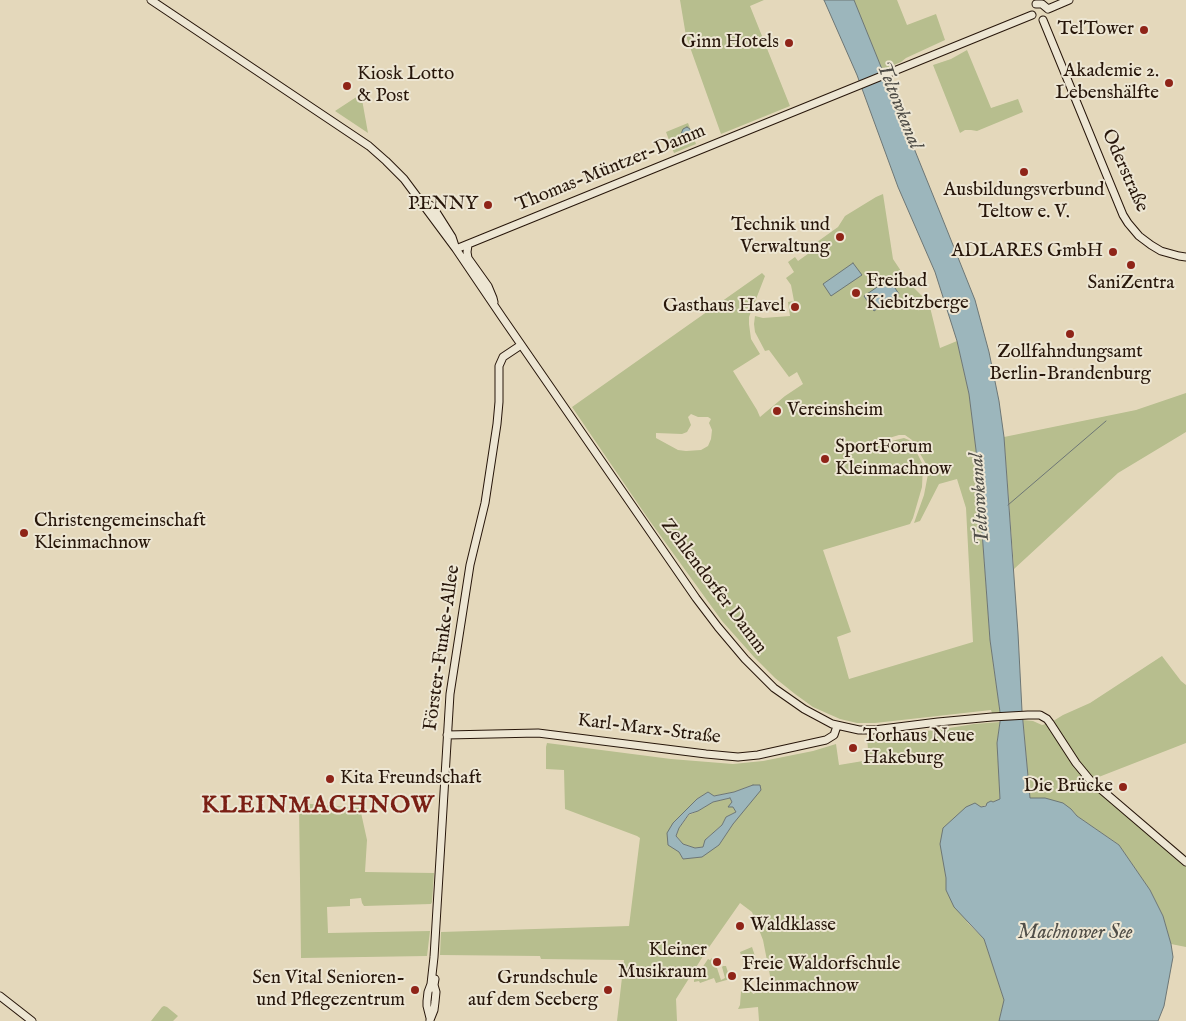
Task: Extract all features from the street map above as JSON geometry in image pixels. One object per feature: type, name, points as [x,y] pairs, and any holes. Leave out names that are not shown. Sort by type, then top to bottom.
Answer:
[{"type":"street","name":"Zehlendorfer Damm","points":[[151,0],[369,146],[404,179],[456,249],[687,585],[739,653],[774,688],[804,709],[832,724],[859,730],[992,717],[1040,716],[1046,719],[1090,780],[1186,862]]},
{"type":"street","points":[[1048,9],[1069,0]]},
{"type":"street","points":[[1035,2],[1042,4],[1048,9],[1047,17],[1043,20],[1038,20],[1032,15],[1035,2]]},
{"type":"street","name":"Thomas-Müntzer-Damm","points":[[456,249],[1032,15]]},
{"type":"street","name":"Oderstraße","points":[[1043,20],[1123,215],[1140,236],[1151,245],[1186,257]]},
{"type":"street","points":[[468,245],[468,258],[488,286],[494,298],[494,306]]},
{"type":"street","name":"Förster-Funke-Allee","points":[[430,1019],[434,1010],[436,992],[433,969],[450,694],[470,565],[485,503],[497,424],[500,361],[521,345]]},
{"type":"street","name":"Karl-Marx-Straße","points":[[447,735],[538,733],[738,757],[758,756],[826,740],[832,737],[837,726]]},
{"type":"street","points":[[0,996],[32,1021]]},
{"type":"green space","points":[[680,0],[764,0],[750,6],[790,106],[721,134],[686,36]]},
{"type":"green space","points":[[854,0],[897,0],[907,25],[936,14],[945,40],[882,70]]},
{"type":"green space","points":[[967,50],[991,108],[1018,99],[1023,112],[977,131],[965,130],[960,133],[933,65],[951,59]]},
{"type":"green space","points":[[361,94],[368,133],[335,111]]},
{"type":"green space","points":[[688,123],[696,144],[674,153],[666,132]]},
{"type":"green space","points":[[883,194],[893,259],[909,283],[929,303],[940,348],[957,341],[969,394],[976,450],[990,640],[1000,712],[992,713],[991,710],[875,723],[857,723],[840,719],[813,707],[775,678],[722,621],[647,517],[572,407],[762,273],[765,276],[749,317],[751,339],[760,354],[733,371],[760,417],[803,384],[797,372],[789,377],[769,350],[765,351],[755,332],[755,316],[763,318],[790,316],[788,302],[794,301],[791,285],[786,278],[794,272],[788,262],[795,257],[798,261],[812,251],[810,247],[838,227],[845,216]],"holes":[[[691,414],[711,419],[709,423],[712,430],[708,446],[701,450],[678,450],[656,438],[656,433],[682,434],[687,432],[691,425],[688,417]],[[905,435],[912,440],[929,469],[924,495],[914,523],[920,521],[939,484],[957,479],[966,508],[973,642],[849,679],[837,637],[851,632],[823,550],[910,524],[922,487],[923,465],[909,440],[904,438],[883,443],[889,438]]]},
{"type":"green space","points":[[1186,393],[1186,432],[1118,473],[1014,569],[1004,437],[1136,410]]},
{"type":"green space","points":[[1162,656],[1186,685],[1186,743],[1091,780],[1186,862],[1186,947],[1171,944],[1163,916],[1150,890],[1119,845],[1077,816],[1071,809],[1045,798],[1030,798],[1023,720],[1033,721],[1042,725],[1050,723],[1090,703]]},
{"type":"green space","points":[[1000,722],[997,743],[1000,799],[981,807],[945,872],[946,890],[968,923],[984,939],[1004,1000],[999,1021],[759,1021],[758,1007],[738,1009],[741,991],[751,989],[753,994],[763,990],[773,991],[763,940],[752,912],[740,903],[676,999],[677,1021],[617,1021],[624,960],[541,959],[540,956],[440,955],[441,932],[629,926],[640,838],[565,809],[564,770],[546,769],[547,743],[671,759],[733,764],[763,761],[813,751],[836,744],[839,765],[869,760],[867,738]],"holes":[[[753,785],[733,824],[719,845],[683,859],[679,852],[673,823],[697,799],[708,792],[713,796],[734,792]]]},
{"type":"green space","points":[[730,798],[736,812],[726,817],[722,825],[705,840],[703,847],[695,848],[683,844],[676,836],[679,828],[689,815],[713,802]]},
{"type":"green space","points":[[299,803],[360,808],[367,840],[365,872],[434,873],[431,904],[364,906],[361,898],[350,899],[350,906],[327,907],[328,933],[430,931],[427,956],[301,958]]},
{"type":"green space","points":[[752,947],[758,965],[746,969],[740,952]]},
{"type":"green space","points":[[712,958],[721,980],[725,978],[723,966],[726,966],[730,979],[716,983],[714,978],[700,983],[699,981],[694,982],[708,959]]},
{"type":"green space","points":[[164,1006],[178,1016],[173,1021],[151,1021],[162,1007]]},
{"type":"water","name":"Machnower See","points":[[824,0],[854,0],[975,300],[989,352],[1004,437],[1022,711],[1030,798],[1045,798],[1063,803],[1077,816],[1119,845],[1150,890],[1163,916],[1173,957],[1164,1006],[1158,1021],[999,1021],[1004,1000],[984,939],[954,907],[946,890],[946,878],[940,844],[943,828],[966,807],[975,803],[981,807],[986,806],[991,801],[1000,799],[997,743],[1000,712],[990,640],[976,450],[969,394],[957,341],[935,272],[898,187],[857,75]]},
{"type":"water","points":[[687,127],[690,129],[693,139],[689,141],[681,134],[683,129]]},
{"type":"water","points":[[853,263],[862,275],[831,296],[823,284]]},
{"type":"water","points":[[889,279],[899,294],[874,311],[864,296]]},
{"type":"water","points":[[753,785],[760,785],[761,790],[733,824],[719,845],[702,857],[683,859],[679,852],[668,845],[667,833],[673,823],[697,799],[708,792],[714,796],[734,792]],"holes":[[[730,798],[732,802],[728,807],[733,807],[736,812],[726,817],[722,825],[705,840],[703,847],[695,848],[683,844],[676,836],[689,814],[713,802]]]},
{"type":"waterway","points":[[1008,505],[1106,421]]},
{"type":"place","name":"TelTower","points":[[1144,30]]},
{"type":"place","name":"Ginn Hotels","points":[[789,43]]},
{"type":"place","name":"Akademie 2. Lebenshälfte","points":[[1169,83]]},
{"type":"place","name":"Kiosk Lotto & Post","points":[[347,86]]},
{"type":"place","name":"Ausbildungsverbund Teltow e. V.","points":[[1024,172]]},
{"type":"place","name":"PENNY","points":[[488,205]]},
{"type":"place","name":"Technik und Verwaltung","points":[[840,237]]},
{"type":"place","name":"ADLARES GmbH","points":[[1113,252]]},
{"type":"place","name":"SaniZentra","points":[[1131,265]]},
{"type":"place","name":"Freibad Kiebitzberge","points":[[856,293]]},
{"type":"place","name":"Gasthaus Havel","points":[[795,307]]},
{"type":"place","name":"Zollfahndungsamt Berlin-Brandenburg","points":[[1070,334]]},
{"type":"place","name":"Vereinsheim","points":[[777,411]]},
{"type":"place","name":"SportForum Kleinmachnow","points":[[825,459]]},
{"type":"place","name":"Christengemeinschaft Kleinmachnow","points":[[24,533]]},
{"type":"place","name":"Torhaus Neue Hakeburg","points":[[853,748]]},
{"type":"place","name":"Kita Freundschaft","points":[[330,779]]},
{"type":"place","name":"Die Brücke","points":[[1123,787]]},
{"type":"place","name":"Waldklasse","points":[[740,926]]},
{"type":"place","name":"Kleiner Musikraum","points":[[717,962]]},
{"type":"place","name":"Freie Waldorfschule Kleinmachnow","points":[[732,976]]},
{"type":"place","name":"Sen Vital Senioren- und Pflegezentrum","points":[[415,990]]},
{"type":"place","name":"Grundschule auf dem Seeberg","points":[[608,990]]},
{"type":"district","name":"KLEINMACHNOW","points":[[318,807]]},
{"type":"water label","name":"Teltowkanal","points":[[898,106]]},
{"type":"water label","name":"Teltowkanal","points":[[981,499]]}]
